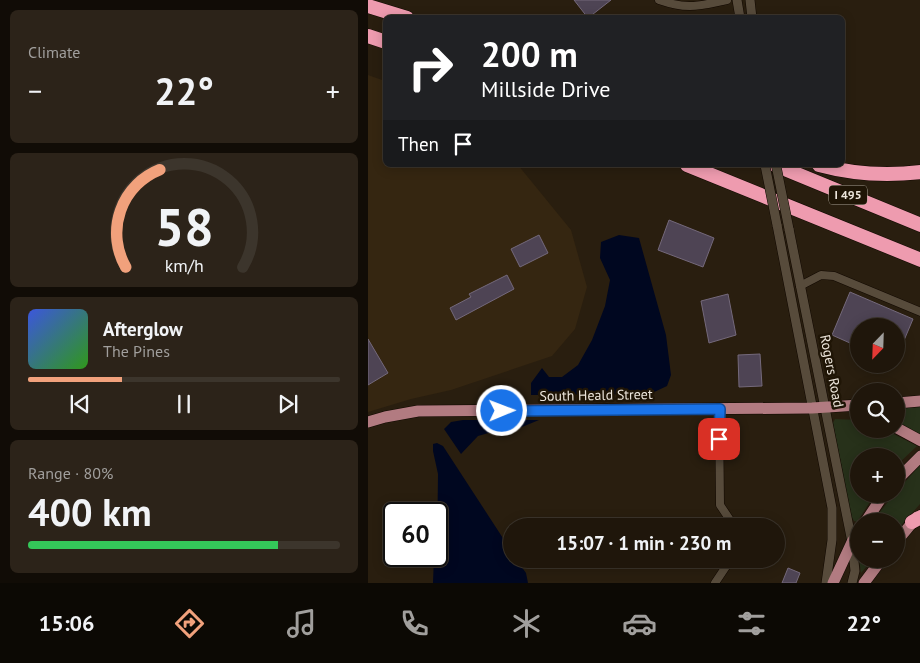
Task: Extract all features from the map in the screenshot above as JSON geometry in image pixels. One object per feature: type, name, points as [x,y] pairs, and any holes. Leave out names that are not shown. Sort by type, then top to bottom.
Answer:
[{"type":"highway","points":[[368,6],[397,15]]},
{"type":"highway","points":[[368,36],[383,41]]},
{"type":"highway","name":"I 495","points":[[692,167],[920,260]]},
{"type":"highway","name":"I 495","points":[[780,167],[920,225]]},
{"type":"highway","points":[[828,167],[868,174],[920,172]]},
{"type":"highway","points":[[825,222],[920,269]]},
{"type":"main road","points":[[905,402],[920,401]]},
{"type":"main road","name":"South Heald Street","points":[[368,422],[385,417],[418,412],[812,408],[850,405]]},
{"type":"main road","name":"South Heald Street","points":[[825,406],[850,411]]},
{"type":"main road","points":[[905,433],[920,441]]},
{"type":"main road","points":[[905,472],[920,456]]},
{"type":"main road","points":[[905,532],[918,518]]},
{"type":"main road","points":[[833,583],[850,546]]},
{"type":"main road","points":[[864,583],[875,568]]},
{"type":"street","points":[[658,0],[677,6],[694,7],[727,0]]},
{"type":"street","points":[[737,0],[740,15]]},
{"type":"street","points":[[750,0],[752,15]]},
{"type":"street","name":"Rogers Road","points":[[764,167],[826,470],[832,508],[832,540],[826,583]]},
{"type":"street","name":"Rogers Road","points":[[775,167],[850,532]]},
{"type":"street","points":[[800,286],[821,276],[834,276],[920,312]]},
{"type":"street","points":[[720,409],[720,505],[729,518]]},
{"type":"street","points":[[715,583],[725,568]]},
{"type":"street","name":"Rogers Road","points":[[852,583],[855,568]]},
{"type":"shaded area","points":[[368,75],[383,80],[383,167],[520,167],[571,230],[587,287],[575,329],[552,356],[451,390],[411,399],[368,412]]},
{"type":"green space","points":[[920,407],[920,435],[905,427],[905,408]]},
{"type":"green space","points":[[835,419],[850,420],[850,438],[901,438],[917,446],[905,457],[905,448],[850,448],[850,503],[869,503],[863,513],[850,513],[833,423]]},
{"type":"green space","points":[[920,465],[920,504],[905,521],[905,513],[879,513],[887,503],[905,503],[905,482]]},
{"type":"water","points":[[619,235],[639,238],[666,335],[671,375],[667,386],[650,394],[531,395],[531,383],[542,368],[549,377],[562,377],[578,365],[592,340],[605,306],[610,280],[600,258],[601,242]]},
{"type":"water","points":[[463,420],[539,420],[505,434],[492,432],[478,436],[461,454],[444,429],[451,422]]},
{"type":"water","points":[[437,443],[443,446],[503,538],[503,568],[522,568],[526,573],[528,583],[433,583],[434,567],[448,567],[448,502],[438,502],[438,474],[433,444]]},
{"type":"building","points":[[574,0],[611,0],[592,15],[586,15]]},
{"type":"building","points":[[669,220],[714,238],[703,267],[658,250]]},
{"type":"building","points":[[539,235],[548,253],[520,267],[511,249]]},
{"type":"building","points":[[507,275],[514,289],[456,320],[450,308],[471,297],[469,294]]},
{"type":"building","points":[[850,292],[913,319],[906,336],[906,318],[850,318],[850,343],[832,335]]},
{"type":"building","points":[[728,294],[736,335],[709,343],[701,301]]},
{"type":"building","points":[[368,339],[388,373],[368,385]]},
{"type":"building","points":[[760,354],[762,386],[739,387],[738,355]]},
{"type":"building","points":[[788,568],[800,573],[796,583],[782,583]]},
{"type":"route","points":[[502,411],[720,409],[719,439]]}]
